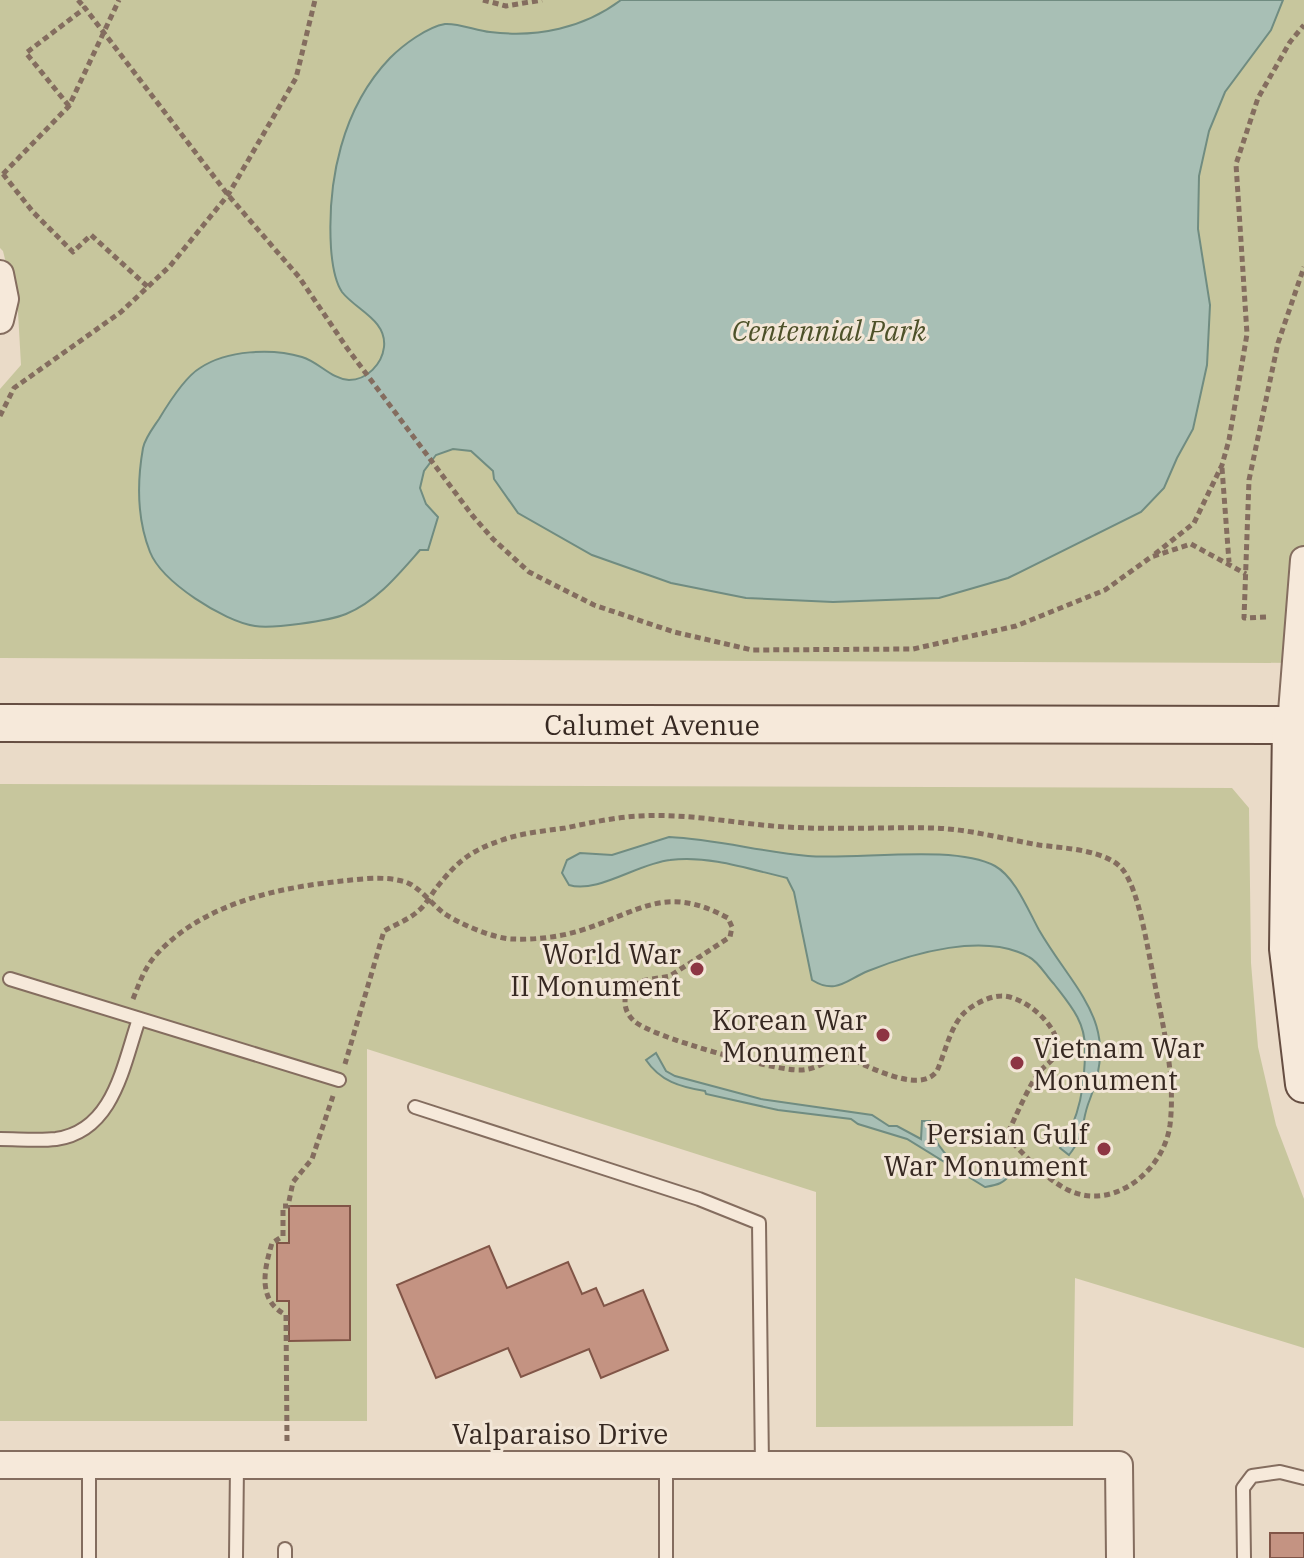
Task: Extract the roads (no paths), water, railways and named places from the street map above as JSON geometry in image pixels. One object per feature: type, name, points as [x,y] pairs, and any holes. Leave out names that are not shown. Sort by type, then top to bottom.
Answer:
[{"type":"main road","name":"Calumet Avenue","points":[[0,723],[1297,725]]},
{"type":"main road","points":[[1297,725],[1288,949],[1304,1084]]},
{"type":"street","points":[[0,274],[5,299],[0,320]]},
{"type":"street","points":[[1297,725],[1304,560]]},
{"type":"street","name":"Valparaiso Drive","points":[[0,1465],[1119,1465],[1120,1558]]},
{"type":"lane","points":[[10,979],[339,1080]]},
{"type":"lane","points":[[0,1139],[57,1139],[85,1130],[109,1105],[133,1017]]},
{"type":"lane","points":[[415,1107],[699,1199],[759,1223],[762,1465]]},
{"type":"lane","points":[[236,1558],[237,1465]]},
{"type":"lane","points":[[666,1465],[666,1558]]},
{"type":"lane","points":[[89,1466],[89,1558]]},
{"type":"lane","points":[[1244,1558],[1243,1488],[1252,1476],[1280,1472],[1304,1478]]},
{"type":"place","name":"World War II Monument","points":[[697,969]]},
{"type":"place","name":"Korean War Monument","points":[[883,1035]]},
{"type":"place","name":"Vietnam War Monument","points":[[1017,1063]]},
{"type":"place","name":"Persian Gulf War Monument","points":[[1104,1149]]},
{"type":"park label","name":"Centennial Park","points":[[829,330]]}]
